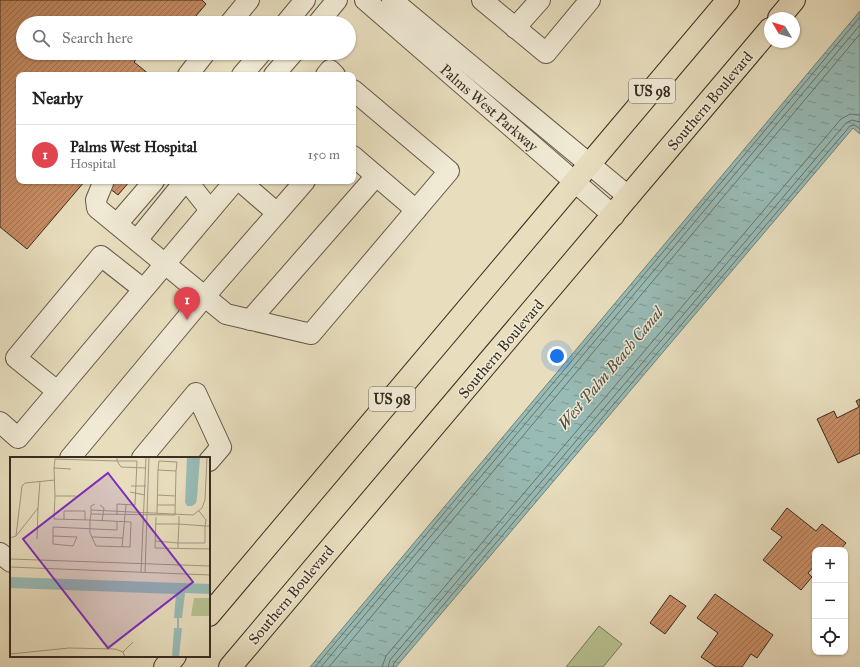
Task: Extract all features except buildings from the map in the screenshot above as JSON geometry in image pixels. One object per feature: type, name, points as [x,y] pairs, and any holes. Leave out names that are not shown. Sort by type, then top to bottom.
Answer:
[{"type":"highway","name":"US 98","points":[[210,614],[728,0]]},
{"type":"highway","points":[[784,12],[794,0]]},
{"type":"highway","name":"Southern Boulevard","points":[[230,667],[614,216],[764,36]]},
{"type":"highway","points":[[165,667],[174,657]]},
{"type":"street","points":[[236,16],[249,0]]},
{"type":"street","points":[[292,16],[305,0]]},
{"type":"street","points":[[324,16],[337,0]]},
{"type":"street","name":"Palms West Parkway","points":[[365,0],[574,183],[614,216]]},
{"type":"street","name":"Palms West Parkway","points":[[392,0],[629,197]]},
{"type":"street","points":[[482,0],[546,53],[590,0]]},
{"type":"street","points":[[515,28],[540,0]]},
{"type":"street","points":[[190,72],[200,60]]},
{"type":"street","points":[[276,72],[286,60]]},
{"type":"street","points":[[102,184],[96,200],[97,208],[226,314],[311,334],[449,171],[356,93]]},
{"type":"street","points":[[356,159],[416,210]]},
{"type":"street","points":[[250,320],[376,176]]},
{"type":"street","points":[[117,224],[151,184]]},
{"type":"street","points":[[137,240],[184,184]]},
{"type":"street","points":[[188,184],[210,210]]},
{"type":"street","points":[[0,422],[18,438],[232,184]]},
{"type":"street","points":[[243,184],[277,213]]},
{"type":"street","points":[[71,457],[205,296],[302,184]]},
{"type":"street","points":[[57,392],[16,358],[101,256],[143,289]]},
{"type":"street","points":[[143,457],[196,393],[221,447],[210,460]]},
{"type":"street","points":[[0,553],[10,561]]},
{"type":"green space","points":[[599,626],[622,644],[603,667],[566,667]]},
{"type":"water","name":"West Palm Beach Canal","points":[[860,11],[860,134],[853,128],[396,667],[310,667]]},
{"type":"place","name":"Palms West Hospital","points":[[187,320]]}]
